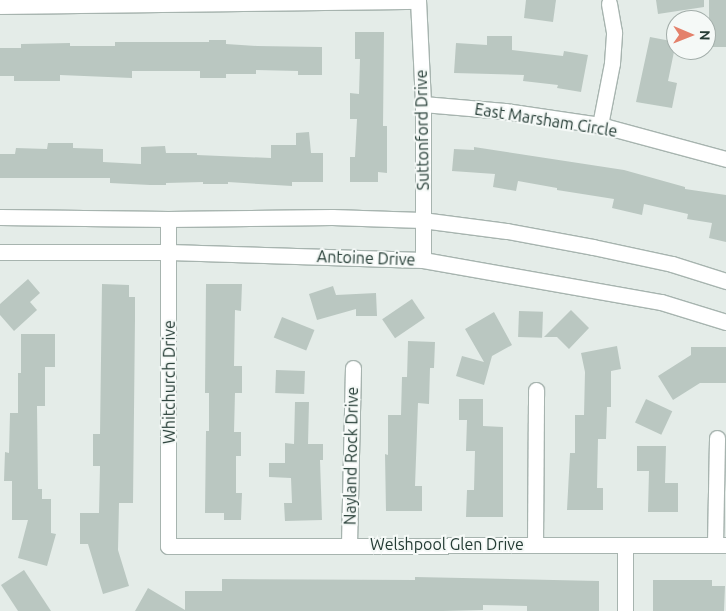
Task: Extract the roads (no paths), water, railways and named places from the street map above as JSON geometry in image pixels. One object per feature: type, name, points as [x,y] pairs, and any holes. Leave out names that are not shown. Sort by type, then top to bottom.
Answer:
[{"type":"street","points":[[0,6],[418,1]]},
{"type":"street","name":"Suttonford Drive","points":[[418,1],[423,104],[423,260]]},
{"type":"street","points":[[600,126],[614,32],[609,3]]},
{"type":"street","name":"East Marsham Circle","points":[[423,104],[505,111],[600,126],[726,160]]},
{"type":"street","points":[[0,217],[332,217],[422,220],[507,231],[593,247],[672,264],[726,281]]},
{"type":"street","name":"Whitchurch Drive","points":[[168,218],[168,546]]},
{"type":"street","name":"Antoine Drive","points":[[0,252],[169,252],[423,260],[660,302],[726,322]]},
{"type":"street","name":"Nayland Rock Drive","points":[[349,544],[353,368]]},
{"type":"street","points":[[535,544],[536,390]]},
{"type":"street","points":[[717,438],[720,544]]},
{"type":"street","name":"Welshpool Glen Drive","points":[[168,546],[720,544]]},
{"type":"street","points":[[625,545],[625,611]]}]
